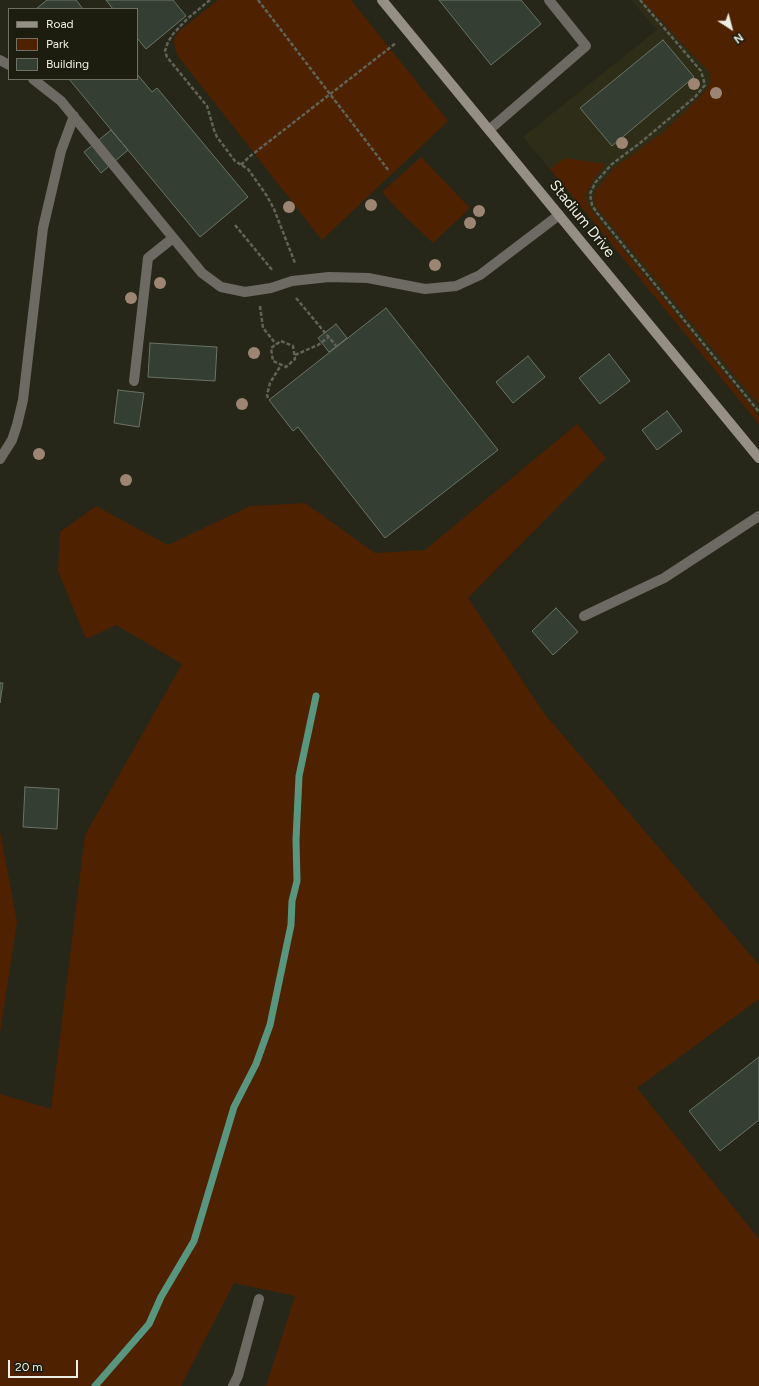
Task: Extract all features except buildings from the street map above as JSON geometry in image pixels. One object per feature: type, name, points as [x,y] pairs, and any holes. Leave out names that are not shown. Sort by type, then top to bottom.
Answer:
[{"type":"street","name":"Stadium Drive","points":[[382,0],[759,458]]},
{"type":"street","points":[[489,130],[586,46],[549,0]]},
{"type":"street","points":[[34,80],[61,100],[202,273],[221,287],[245,292],[272,288],[292,281],[328,277],[368,278],[425,289],[456,286],[480,275],[559,215]]},
{"type":"street","points":[[0,459],[12,440],[24,400],[43,228],[61,151],[74,116]]},
{"type":"street","points":[[134,381],[148,258],[173,238]]},
{"type":"street","points":[[584,616],[664,578],[759,516]]},
{"type":"street","points":[[233,1386],[238,1376],[259,1299]]},
{"type":"path","points":[[210,0],[173,34],[165,50],[167,57],[207,106],[217,137],[235,161],[248,169],[267,196],[274,209],[295,264]]},
{"type":"path","points":[[258,0],[389,171]]},
{"type":"path","points":[[640,0],[702,71],[705,85],[695,97],[640,143],[612,164],[596,183],[590,194],[592,204],[596,213],[759,412]]},
{"type":"path","points":[[241,165],[249,157],[409,33]]},
{"type":"path","points":[[235,225],[275,273]]},
{"type":"path","points":[[296,298],[337,347]]},
{"type":"path","points":[[263,328],[276,344]]},
{"type":"path","points":[[295,355],[318,346],[329,337]]},
{"type":"path","points":[[281,341],[293,346],[295,355],[295,359],[286,367],[273,361],[271,348],[281,341]]},
{"type":"path","points":[[268,398],[267,395],[270,383],[281,365]]},
{"type":"shaded area","points":[[631,0],[759,0],[759,423],[523,137],[657,30]]},
{"type":"green space","points":[[218,0],[351,0],[448,121],[322,240],[178,56],[175,49],[175,36]]},
{"type":"green space","points":[[642,0],[759,0],[759,405],[596,207],[594,200],[595,191],[615,167],[662,133],[695,102],[711,82],[709,72]]},
{"type":"green space","points":[[421,157],[470,208],[433,243],[398,210],[382,192]]},
{"type":"green space","points":[[565,158],[606,164],[595,177],[586,194],[591,210],[759,416],[759,424],[550,169]]},
{"type":"green space","points":[[577,424],[606,458],[468,598],[543,712],[759,965],[759,999],[637,1088],[759,1239],[759,1386],[266,1386],[295,1296],[234,1283],[181,1386],[0,1386],[0,1094],[51,1109],[85,835],[182,664],[116,625],[86,639],[58,571],[60,532],[96,506],[168,545],[250,506],[305,503],[375,553],[425,550]]},
{"type":"green space","points":[[0,831],[17,922],[0,1033]]},
{"type":"waterway","points":[[95,1386],[149,1324],[161,1297],[194,1241],[234,1107],[256,1064],[270,1025],[291,925],[292,901],[297,881],[296,840],[299,776],[316,696]]}]
